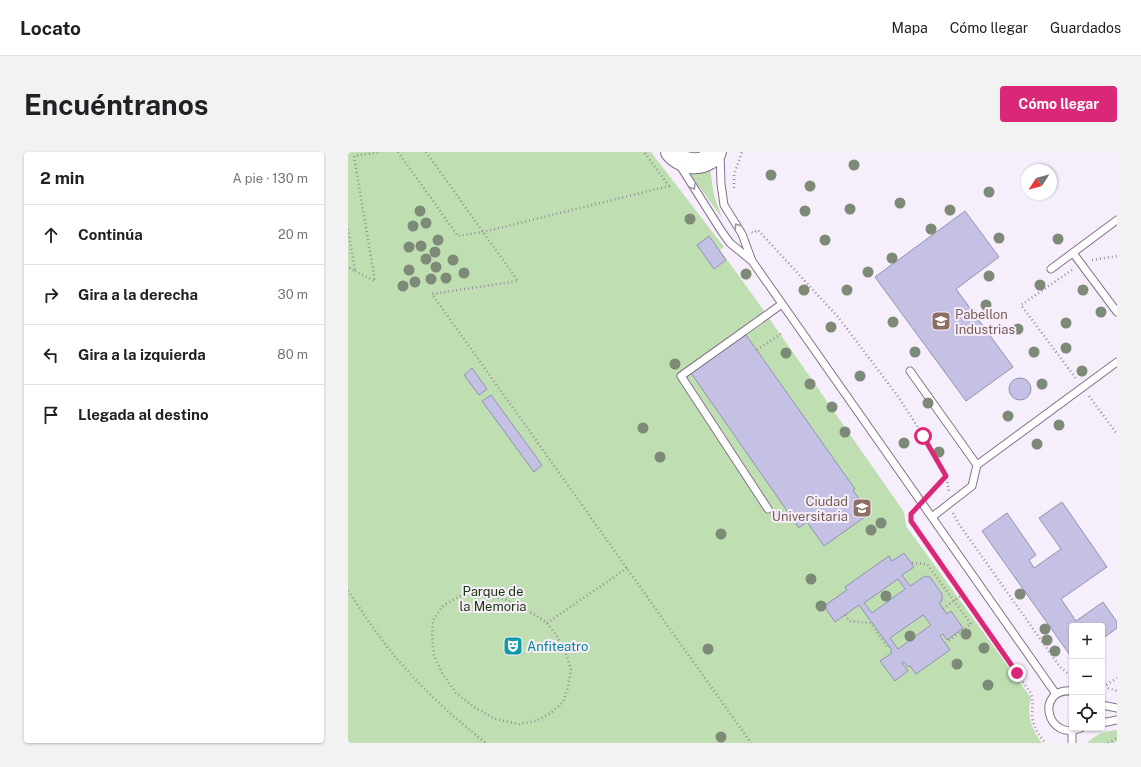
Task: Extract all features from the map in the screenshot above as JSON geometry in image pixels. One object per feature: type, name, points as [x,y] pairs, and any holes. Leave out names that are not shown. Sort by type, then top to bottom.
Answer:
[{"type":"main road","points":[[672,153],[684,162],[697,163],[710,159],[716,152]]},
{"type":"lane","points":[[720,152],[721,184],[724,205],[742,234],[752,262]]},
{"type":"lane","points":[[672,153],[730,243],[752,262],[1056,694]]},
{"type":"lane","points":[[1051,269],[1117,220]]},
{"type":"lane","points":[[1073,253],[1117,312]]},
{"type":"lane","points":[[768,509],[680,376],[782,304]]},
{"type":"lane","points":[[932,517],[972,486],[977,465],[1117,362]]},
{"type":"lane","points":[[910,371],[977,465]]},
{"type":"lane","points":[[1069,691],[1056,694],[1049,706],[1048,712],[1053,725],[1065,732],[1072,732],[1072,743]]},
{"type":"lane","points":[[1105,706],[1117,708]]},
{"type":"lane","points":[[1105,722],[1117,720]]},
{"type":"path","points":[[348,267],[375,281],[354,152]]},
{"type":"path","points":[[354,156],[381,152]]},
{"type":"path","points":[[398,152],[458,236],[483,232],[669,186],[644,152]]},
{"type":"path","points":[[426,152],[518,281],[432,294],[751,743]]},
{"type":"path","points":[[735,195],[734,174],[742,152]]},
{"type":"path","points":[[750,228],[753,233],[758,230],[838,317],[897,395],[946,476],[953,515],[1060,667],[1069,674]]},
{"type":"path","points":[[348,229],[354,271]]},
{"type":"path","points":[[1087,261],[1117,256]]},
{"type":"path","points":[[1075,268],[1021,304],[1078,382]]},
{"type":"path","points":[[757,350],[782,333]]},
{"type":"path","points":[[1087,393],[1117,434]]},
{"type":"path","points":[[946,476],[923,503],[911,514],[911,521],[1030,692],[1033,698],[1032,718],[1036,729],[1046,743]]},
{"type":"path","points":[[912,563],[927,564],[971,624],[948,641],[947,640]]},
{"type":"path","points":[[547,623],[627,568]]},
{"type":"path","points":[[348,591],[388,649],[411,675],[449,713],[486,743]]},
{"type":"path","points":[[943,609],[963,594]]},
{"type":"path","points":[[462,595],[482,595],[505,599],[547,623],[557,636],[566,654],[571,669],[568,688],[563,702],[552,712],[536,721],[519,724],[496,720],[474,707],[456,693],[442,673],[434,655],[432,637],[433,620],[444,606],[462,595]]},
{"type":"path","points":[[844,615],[849,621],[870,623],[888,648],[889,647]]},
{"type":"path","points":[[1105,686],[1117,678]]},
{"type":"path","points":[[1105,688],[1117,691]]},
{"type":"path","points":[[1108,743],[1117,738]]},
{"type":"green space","name":"Parque de la Memoria","points":[[348,152],[651,152],[724,247],[720,250],[904,512],[906,526],[1031,698],[1029,710],[1031,722],[1035,733],[1042,743],[348,743]]},
{"type":"green space","points":[[710,169],[714,195],[722,218],[690,174]]},
{"type":"green space","points":[[1117,730],[1117,743],[1087,743],[1094,737],[1108,731]]},
{"type":"building","points":[[965,211],[999,257],[956,289],[1013,367],[966,401],[875,277]]},
{"type":"building","points":[[709,236],[726,260],[714,269],[697,245]]},
{"type":"building","points":[[746,335],[855,489],[853,490],[869,514],[824,546],[807,522],[799,528],[691,373]]},
{"type":"building","points":[[472,368],[487,389],[479,395],[464,375]]},
{"type":"building","points":[[1020,378],[1028,381],[1031,389],[1028,397],[1020,400],[1012,397],[1009,389],[1012,381]]},
{"type":"building","points":[[491,395],[542,465],[534,472],[482,401]]},
{"type":"building","points":[[1062,502],[1107,567],[1061,599],[1076,621],[1103,602],[1117,622],[1117,628],[1105,637],[1105,623],[1069,623],[1069,654],[982,531],[1007,513],[1036,555],[1029,560],[1034,568],[1061,549],[1039,518]]},
{"type":"building","points":[[904,553],[914,567],[902,575],[910,586],[925,576],[930,577],[942,594],[942,601],[939,603],[947,614],[951,611],[963,628],[947,640],[943,634],[940,636],[950,650],[916,674],[910,666],[908,667],[904,662],[902,663],[908,671],[895,681],[880,661],[892,653],[890,651],[892,650],[859,605],[835,622],[824,606],[847,590],[845,587],[889,556],[892,561]],"holes":[[[898,579],[905,589],[872,613],[864,603]],[[923,615],[931,625],[898,649],[890,638]]]},
{"type":"place","name":"Pabellon Industrias","points":[[941,321]]},
{"type":"place","name":"Ciudad Universitaria","points":[[862,508]]},
{"type":"place","name":"Anfiteatro","points":[[513,646]]},
{"type":"route","points":[[923,436],[946,476],[923,503],[911,514],[911,521],[1017,673]]}]
